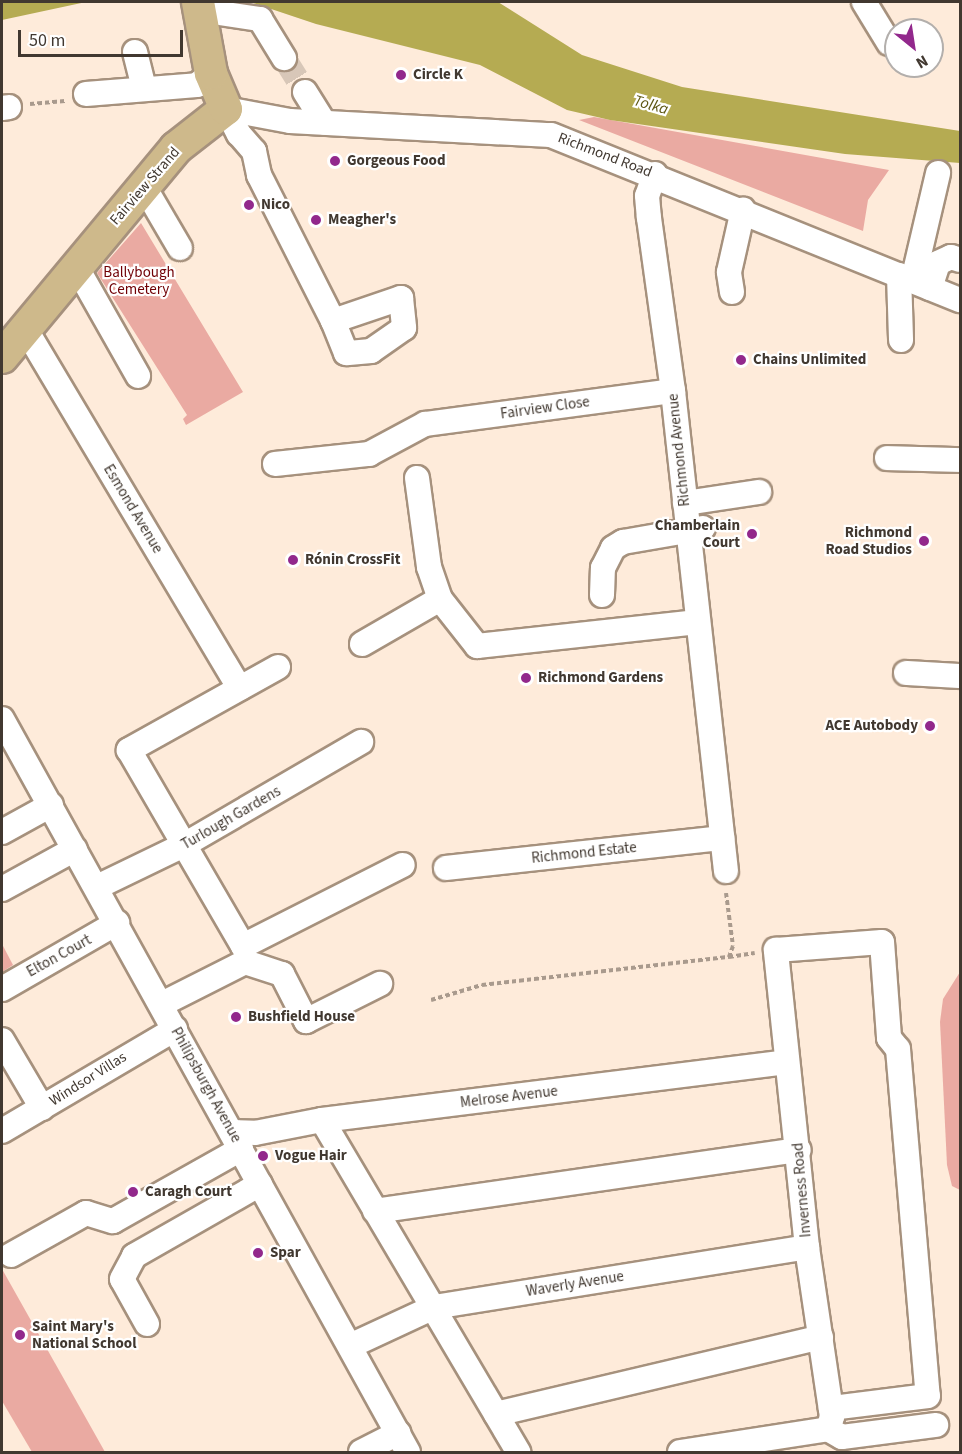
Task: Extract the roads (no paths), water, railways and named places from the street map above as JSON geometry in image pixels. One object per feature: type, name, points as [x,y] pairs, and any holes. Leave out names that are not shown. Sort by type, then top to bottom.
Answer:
[{"type":"main road","points":[[198,6],[211,73],[226,109]]},
{"type":"main road","name":"Fairview Strand","points":[[2,357],[176,148],[226,109]]},
{"type":"street","points":[[864,2],[884,35]]},
{"type":"street","points":[[198,6],[260,19],[284,58]]},
{"type":"street","points":[[135,52],[144,89]]},
{"type":"street","points":[[86,94],[197,85],[211,73]]},
{"type":"street","points":[[305,92],[324,122]]},
{"type":"street","points":[[226,109],[239,134],[254,151],[259,176],[333,321]]},
{"type":"street","name":"Richmond Road","points":[[226,109],[267,118],[551,135],[655,174],[960,300]]},
{"type":"street","points":[[901,340],[938,173]]},
{"type":"street","name":"Richmond Avenue","points":[[655,174],[648,192],[648,207],[673,391],[685,503],[695,529],[698,621],[726,871]]},
{"type":"street","points":[[143,185],[180,248]]},
{"type":"street","points":[[732,292],[729,272],[743,210]]},
{"type":"street","points":[[914,281],[951,256],[960,260]]},
{"type":"street","points":[[77,268],[138,376]]},
{"type":"street","name":"Esmond Avenue","points":[[26,330],[239,688]]},
{"type":"street","name":"Fairview Close","points":[[275,464],[369,454],[417,426],[673,391]]},
{"type":"street","points":[[887,458],[960,460]]},
{"type":"street","points":[[417,478],[429,567],[440,599],[477,646],[698,621]]},
{"type":"street","points":[[685,503],[759,492]]},
{"type":"street","points":[[602,595],[603,568],[613,548],[623,542],[695,529]]},
{"type":"street","points":[[362,644],[440,599]]},
{"type":"street","points":[[278,667],[129,750],[243,946],[403,865]]},
{"type":"street","points":[[906,673],[960,676]]},
{"type":"street","name":"Philipsburgh Avenue","points":[[2,719],[162,1004],[403,1443]]},
{"type":"street","name":"Turlough Gardens","points":[[97,887],[184,845],[361,742]]},
{"type":"street","points":[[2,832],[51,805]]},
{"type":"street","name":"Richmond Estate","points":[[446,868],[722,838]]},
{"type":"street","points":[[2,889],[75,849]]},
{"type":"street","name":"Elton Court","points":[[2,988],[117,923]]},
{"type":"street","name":"Inverness Road","points":[[882,942],[889,1038],[898,1049],[928,1396],[830,1419],[821,1337],[807,1247],[799,1150],[786,1062],[776,950],[882,942]]},
{"type":"street","points":[[162,1004],[245,962],[282,974],[306,1021],[380,984]]},
{"type":"street","name":"Windsor Villas","points":[[2,1131],[175,1029]]},
{"type":"street","points":[[2,1040],[42,1107]]},
{"type":"street","name":"Melrose Avenue","points":[[236,1140],[255,1132],[322,1120],[786,1062]]},
{"type":"street","points":[[322,1120],[518,1452]]},
{"type":"street","points":[[11,1255],[86,1213],[112,1221],[236,1140]]},
{"type":"street","points":[[375,1211],[799,1150]]},
{"type":"street","points":[[147,1324],[122,1279],[134,1256],[260,1184]]},
{"type":"street","name":"Waverly Avenue","points":[[350,1346],[434,1307],[807,1247]]},
{"type":"street","points":[[496,1414],[821,1337]]},
{"type":"street","points":[[680,1452],[830,1419],[842,1437],[859,1444],[936,1425]]},
{"type":"street","points":[[362,1452],[403,1443]]},
{"type":"water","points":[[2,2],[86,2],[2,20]]},
{"type":"water","name":"Tolka","points":[[250,2],[498,2],[582,55],[682,87],[960,131],[960,163],[845,154],[610,120],[567,110],[480,65],[316,24]]},
{"type":"tunnel","points":[[284,58],[305,92]]},
{"type":"place","name":"Circle K","points":[[401,75]]},
{"type":"place","name":"Gorgeous Food","points":[[335,161]]},
{"type":"place","name":"Nico","points":[[249,205]]},
{"type":"place","name":"Meagher's","points":[[316,220]]},
{"type":"place","name":"Chains Unlimited","points":[[741,360]]},
{"type":"place","name":"Chamberlain Court","points":[[752,534]]},
{"type":"place","name":"Richmond Road Studios","points":[[924,541]]},
{"type":"place","name":"Rónin CrossFit","points":[[293,560]]},
{"type":"place","name":"Richmond Gardens","points":[[526,678]]},
{"type":"place","name":"ACE Autobody","points":[[930,726]]},
{"type":"place","name":"Bushfield House","points":[[236,1017]]},
{"type":"place","name":"Vogue Hair","points":[[263,1156]]},
{"type":"place","name":"Caragh Court","points":[[133,1192]]},
{"type":"place","name":"Spar","points":[[258,1253]]},
{"type":"place","name":"Saint Mary's National School","points":[[20,1335]]},
{"type":"park label","name":"Ballybough Cemetery","points":[[139,280]]}]
